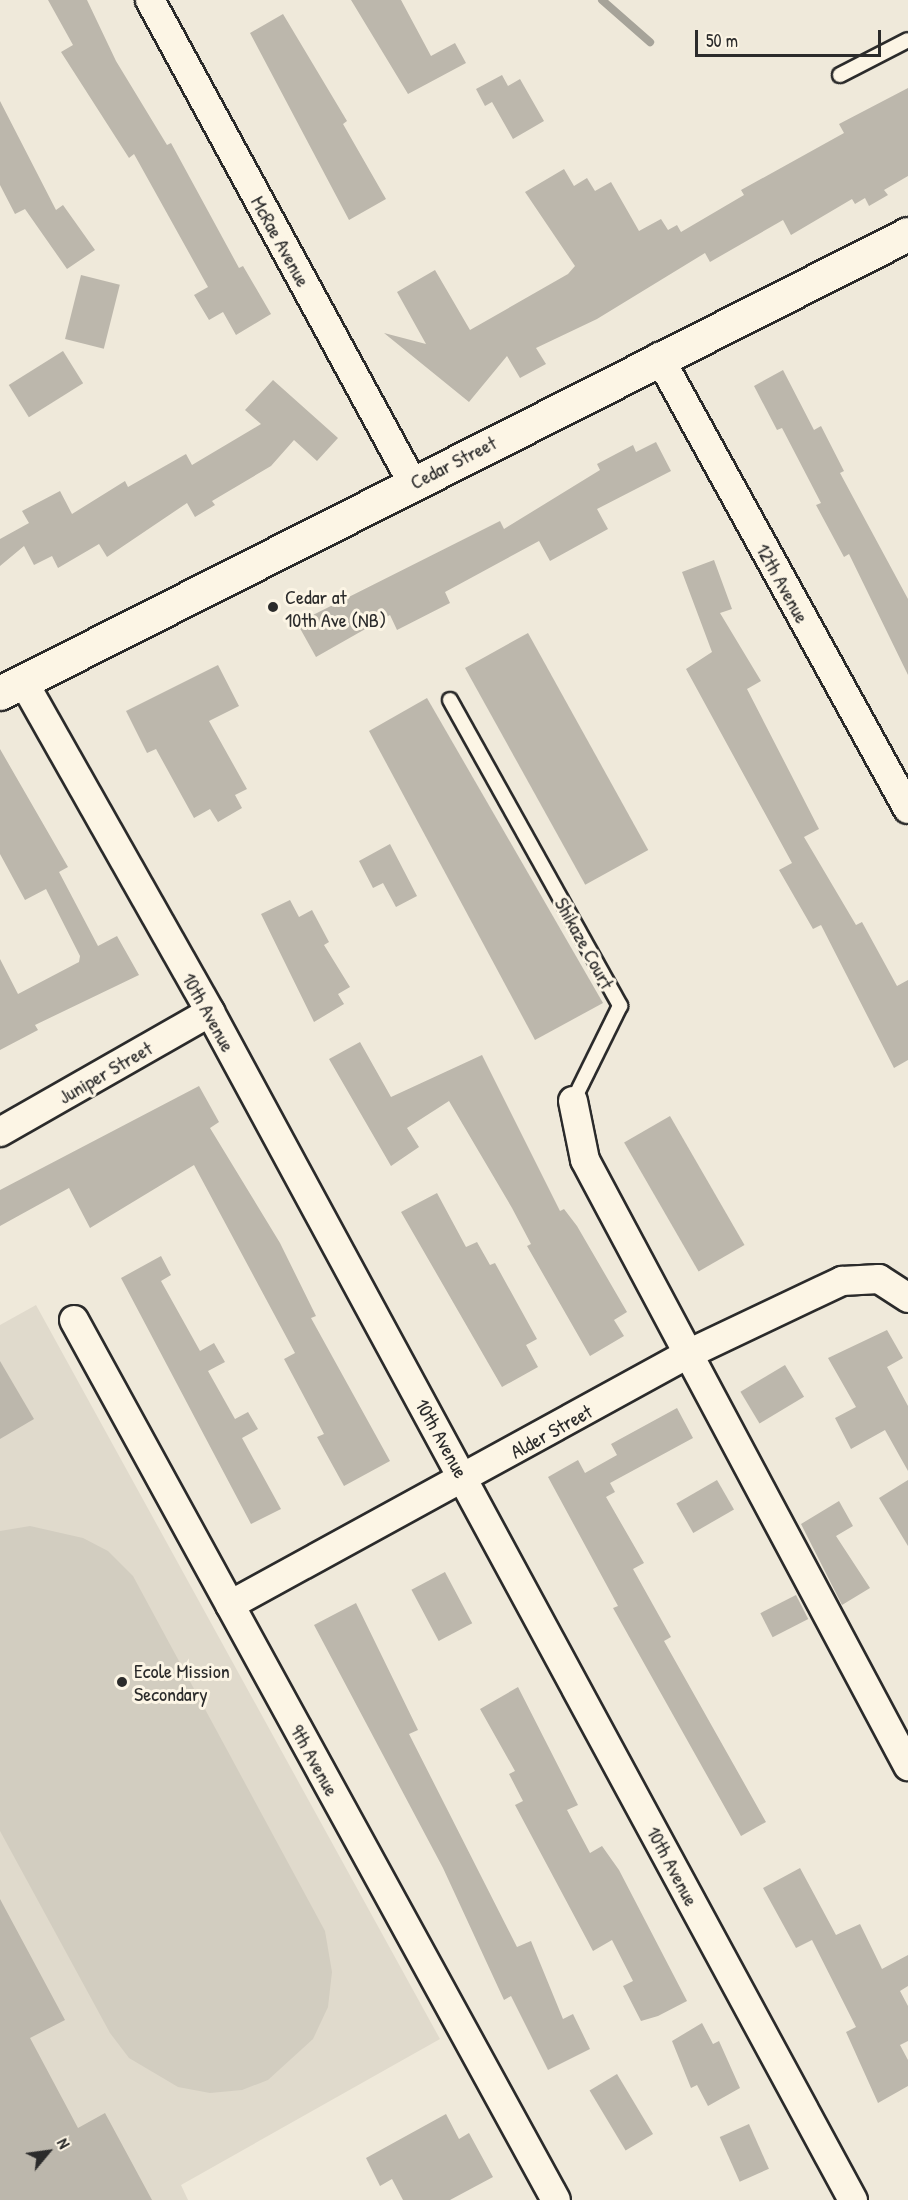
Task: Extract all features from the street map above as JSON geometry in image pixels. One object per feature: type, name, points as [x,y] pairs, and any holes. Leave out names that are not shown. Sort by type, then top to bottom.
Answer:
[{"type":"main road","name":"Cedar Street","points":[[11,687],[658,357],[908,234]]},
{"type":"street","name":"McRae Avenue","points":[[150,0],[412,482]]},
{"type":"street","name":"12th Avenue","points":[[658,357],[908,809]]},
{"type":"street","name":"10th Avenue","points":[[11,687],[210,1012],[854,2200]]},
{"type":"street","name":"Juniper Street","points":[[0,1132],[210,1012]]},
{"type":"street","name":"Shikaze Court","points":[[573,1101],[585,1160],[686,1355],[908,1767]]},
{"type":"street","name":"Alder Street","points":[[230,1605],[464,1479],[686,1355],[842,1281],[879,1279],[908,1298]]},
{"type":"street","name":"9th Avenue","points":[[74,1320],[556,2200]]},
{"type":"lane","points":[[840,75],[908,40]]},
{"type":"lane","name":"Shikaze Court","points":[[450,700],[620,1006],[573,1101]]},
{"type":"shaded area","name":"Ecole Mission Secondary","points":[[36,1305],[440,2039],[181,2185],[188,2200],[0,2200],[0,1325]]},
{"type":"shaded area","points":[[30,1526],[83,1538],[108,1551],[133,1576],[325,1931],[332,1972],[328,2007],[313,2039],[268,2080],[242,2090],[210,2093],[178,2087],[129,2058],[110,2033],[0,1831],[0,1531]]},
{"type":"building","points":[[48,0],[87,0],[116,61],[167,145],[171,143],[239,268],[243,266],[271,314],[236,335],[223,312],[209,320],[194,295],[208,287],[134,154],[129,158],[61,52],[73,45]]},
{"type":"building","points":[[351,0],[401,0],[431,56],[455,43],[466,63],[408,94]]},
{"type":"building","points":[[283,14],[347,121],[343,124],[386,199],[349,220],[250,33]]},
{"type":"building","points":[[502,75],[508,86],[520,79],[544,121],[513,139],[492,102],[485,106],[476,89]]},
{"type":"building","points":[[908,88],[908,176],[884,190],[888,195],[869,206],[865,198],[855,204],[852,199],[791,235],[783,220],[710,262],[705,253],[597,319],[536,348],[546,364],[520,378],[507,356],[469,402],[384,333],[426,344],[397,292],[435,270],[470,330],[568,274],[575,266],[525,192],[564,169],[574,186],[587,178],[595,191],[611,182],[639,231],[661,219],[668,230],[677,225],[681,232],[744,195],[741,190],[844,133],[839,124]]},
{"type":"building","points":[[0,101],[56,210],[63,205],[95,250],[67,269],[25,209],[15,214],[0,185]]},
{"type":"building","points":[[81,275],[120,285],[104,349],[65,339]]},
{"type":"building","points":[[63,351],[83,383],[29,417],[9,385]]},
{"type":"building","points":[[783,370],[814,430],[821,426],[844,471],[840,473],[908,599],[908,675],[849,554],[844,557],[816,505],[821,503],[782,428],[777,430],[754,386]]},
{"type":"building","points":[[273,380],[338,438],[317,461],[294,440],[271,466],[212,501],[215,505],[195,517],[187,503],[107,557],[99,544],[58,568],[52,556],[34,565],[24,546],[0,566],[0,539],[29,523],[22,511],[60,491],[72,514],[125,481],[128,487],[186,454],[192,465],[261,424],[245,410]]},
{"type":"building","points":[[656,442],[671,471],[597,509],[608,529],[550,561],[539,541],[445,592],[450,603],[397,630],[390,615],[316,657],[297,623],[500,521],[504,529],[600,470],[597,464],[633,445],[636,452]]},
{"type":"building","points":[[714,560],[732,609],[720,613],[761,681],[747,689],[819,829],[804,837],[856,925],[862,922],[897,986],[908,980],[908,1060],[894,1068],[821,925],[813,929],[779,870],[792,863],[686,669],[712,652],[682,572]]},
{"type":"building","points":[[528,633],[648,850],[585,885],[465,668]]},
{"type":"building","points":[[218,665],[239,706],[209,721],[247,789],[235,795],[242,808],[218,822],[210,809],[194,818],[156,749],[147,753],[126,711]]},
{"type":"building","points":[[427,698],[603,1003],[535,1040],[369,731]]},
{"type":"building","points":[[0,749],[68,867],[59,872],[98,946],[117,936],[139,975],[35,1025],[38,1030],[0,1050],[0,959],[18,994],[79,962],[80,956],[46,889],[25,900],[0,854]]},
{"type":"building","points":[[390,844],[417,896],[396,907],[383,883],[373,888],[359,861]]},
{"type":"building","points":[[290,900],[299,917],[312,910],[329,942],[324,945],[350,987],[338,994],[344,1004],[314,1022],[261,914]]},
{"type":"building","points":[[360,1042],[391,1097],[482,1055],[560,1211],[564,1209],[577,1226],[627,1312],[614,1320],[624,1336],[590,1356],[527,1246],[531,1244],[512,1208],[449,1101],[407,1128],[419,1147],[391,1166],[329,1059]]},
{"type":"building","points":[[199,1086],[219,1122],[210,1128],[280,1243],[316,1316],[311,1318],[390,1461],[344,1486],[317,1437],[324,1434],[284,1359],[295,1353],[194,1165],[90,1228],[69,1188],[0,1226],[0,1190]]},
{"type":"building","points":[[670,1116],[744,1245],[699,1272],[624,1142]]},
{"type":"building","points":[[437,1193],[466,1247],[477,1242],[490,1265],[495,1263],[537,1339],[526,1345],[538,1367],[502,1387],[401,1212]]},
{"type":"building","points":[[161,1256],[171,1275],[161,1281],[200,1351],[214,1343],[225,1362],[208,1371],[235,1419],[248,1412],[258,1429],[242,1438],[281,1509],[251,1524],[121,1278]]},
{"type":"building","points":[[887,1330],[903,1358],[887,1367],[908,1406],[908,1471],[885,1430],[851,1449],[835,1418],[856,1407],[828,1358]]},
{"type":"building","points":[[0,1361],[34,1419],[0,1439]]},
{"type":"building","points":[[785,1365],[804,1397],[759,1423],[740,1392]]},
{"type":"building","points":[[677,1408],[693,1438],[610,1483],[615,1492],[606,1497],[644,1563],[633,1569],[671,1637],[664,1641],[766,1822],[741,1836],[613,1608],[618,1606],[548,1477],[578,1460],[585,1473],[617,1455],[611,1444]]},
{"type":"building","points":[[717,1480],[734,1509],[693,1533],[676,1504]]},
{"type":"building","points":[[908,1480],[908,1546],[879,1498]]},
{"type":"building","points":[[839,1501],[853,1526],[836,1536],[870,1588],[842,1605],[801,1524]]},
{"type":"building","points":[[445,1572],[472,1623],[439,1641],[411,1590]]},
{"type":"building","points":[[796,1595],[808,1619],[773,1637],[760,1613]]},
{"type":"building","points":[[356,1603],[418,1730],[409,1734],[517,1947],[531,1941],[563,2019],[573,2014],[590,2049],[548,2070],[511,1996],[504,2000],[443,1868],[314,1625]]},
{"type":"building","points":[[518,1687],[578,1805],[567,1810],[590,1853],[602,1846],[619,1870],[687,2001],[658,2016],[641,2021],[623,1986],[633,1981],[612,1940],[593,1951],[515,1805],[523,1801],[509,1774],[515,1771],[480,1709]]},
{"type":"building","points":[[800,1868],[836,1935],[860,1924],[882,1969],[908,1955],[908,1986],[900,1991],[908,2006],[908,2041],[900,2045],[908,2060],[908,2086],[878,2103],[846,2032],[856,2027],[812,1940],[796,1948],[763,1888]]},
{"type":"building","points":[[0,1899],[65,2020],[30,2038],[78,2128],[105,2113],[152,2200],[0,2200]]},
{"type":"building","points":[[702,2023],[713,2044],[719,2041],[740,2088],[708,2106],[697,2085],[691,2088],[672,2041]]},
{"type":"building","points":[[617,2074],[653,2134],[626,2150],[590,2090]]},
{"type":"building","points":[[446,2114],[459,2139],[469,2133],[493,2177],[450,2200],[403,2200],[392,2179],[380,2186],[366,2158]]},
{"type":"building","points":[[749,2124],[769,2169],[740,2182],[720,2137]]},
{"type":"waterway","points":[[602,0],[650,42]]},
{"type":"place","name":"Cedar at 10th Ave (NB)","points":[[273,607]]},
{"type":"place","name":"Ecole Mission Secondary","points":[[122,1682]]}]
